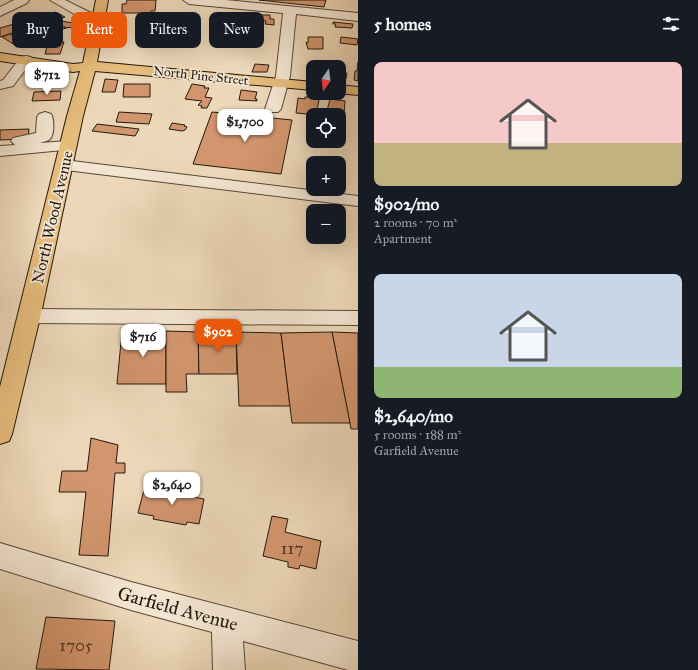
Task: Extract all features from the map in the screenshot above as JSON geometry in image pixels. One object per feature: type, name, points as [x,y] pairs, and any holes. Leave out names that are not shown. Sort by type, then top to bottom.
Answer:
[{"type":"main road","name":"North Wood Avenue","points":[[99,12],[102,0]]},
{"type":"main road","name":"North Wood Avenue","points":[[0,434],[30,316],[68,146],[92,48]]},
{"type":"main road","name":"North Pine Street","points":[[0,57],[26,60],[42,65],[73,68],[89,66],[306,85]]},
{"type":"main road","points":[[346,90],[358,91]]},
{"type":"street","points":[[0,12],[23,0]]},
{"type":"street","points":[[56,0],[79,12]]},
{"type":"street","points":[[189,0],[358,17]]},
{"type":"street","points":[[273,109],[281,83],[290,10]]},
{"type":"street","points":[[0,85],[8,83],[26,60]]},
{"type":"street","points":[[0,142],[41,138],[44,136],[45,117]]},
{"type":"street","points":[[0,150],[68,146]]},
{"type":"street","points":[[64,165],[358,201]]},
{"type":"street","points":[[30,316],[358,318]]},
{"type":"street","name":"Garfield Avenue","points":[[0,556],[131,596],[358,657]]},
{"type":"street","points":[[227,621],[229,670]]},
{"type":"building","points":[[127,0],[156,0],[155,11],[150,12],[122,12],[122,4],[126,4]]},
{"type":"building","points":[[259,0],[326,0],[324,7]]},
{"type":"building","points":[[264,15],[270,15],[270,19],[274,19],[274,25],[265,24],[266,21],[264,21]]},
{"type":"building","points":[[63,21],[71,23],[71,27],[66,28],[63,26]]},
{"type":"building","points":[[333,22],[353,24],[352,28],[335,27],[336,24],[333,24]]},
{"type":"building","points":[[12,25],[12,33],[0,37],[0,28]]},
{"type":"building","points":[[10,34],[12,35],[12,43],[2,37]]},
{"type":"building","points":[[308,37],[323,37],[323,49],[308,49],[306,42],[308,43]]},
{"type":"building","points":[[341,37],[358,39],[357,45],[340,43]]},
{"type":"building","points":[[46,48],[62,48],[60,54],[45,54]]},
{"type":"building","points":[[358,62],[358,81],[354,80]]},
{"type":"building","points":[[255,64],[269,65],[267,72],[252,72]]},
{"type":"building","points":[[105,79],[118,80],[115,92],[102,92]]},
{"type":"building","points":[[124,84],[150,84],[150,97],[123,97]]},
{"type":"building","points":[[192,84],[209,88],[205,97],[212,98],[207,108],[201,108],[202,106],[198,105],[202,101],[185,99]]},
{"type":"building","points":[[241,90],[257,92],[255,99],[257,99],[257,101],[239,100]]},
{"type":"building","points":[[61,91],[60,100],[32,101],[34,92]]},
{"type":"building","points":[[306,97],[306,100],[319,100],[317,108],[306,108],[306,114],[296,113],[298,98],[305,99]]},
{"type":"building","points":[[330,100],[345,101],[344,108],[328,108]]},
{"type":"building","points":[[119,112],[152,114],[149,124],[116,122]]},
{"type":"building","points":[[212,112],[292,120],[281,174],[193,164]]},
{"type":"building","points":[[172,123],[185,125],[184,126],[187,127],[182,131],[169,129]]},
{"type":"building","points":[[97,124],[139,129],[135,136],[92,131]]},
{"type":"building","points":[[29,129],[28,139],[0,140],[0,130]]},
{"type":"building","points":[[122,331],[166,331],[166,384],[117,384]]},
{"type":"building","points":[[166,331],[198,332],[199,374],[186,374],[187,392],[166,392]]},
{"type":"building","points":[[198,332],[236,332],[237,374],[199,374]]},
{"type":"building","points":[[236,332],[281,333],[290,406],[239,406]]},
{"type":"building","points":[[332,332],[358,333],[358,429],[351,429]]},
{"type":"building","points":[[332,332],[350,423],[292,423],[281,333]]},
{"type":"building","points":[[91,438],[118,445],[116,463],[125,463],[125,473],[115,473],[108,556],[79,555],[86,492],[59,492],[62,471],[87,471]]},
{"type":"building","points":[[162,484],[168,485],[167,489],[187,493],[188,489],[194,490],[193,497],[204,499],[199,524],[187,522],[186,525],[153,519],[154,516],[138,513],[144,490],[160,492]]},
{"type":"building","points":[[272,516],[288,519],[285,532],[321,541],[316,569],[300,565],[299,569],[288,567],[288,562],[263,556]]},
{"type":"building","points":[[46,617],[115,621],[109,670],[36,669]]}]
